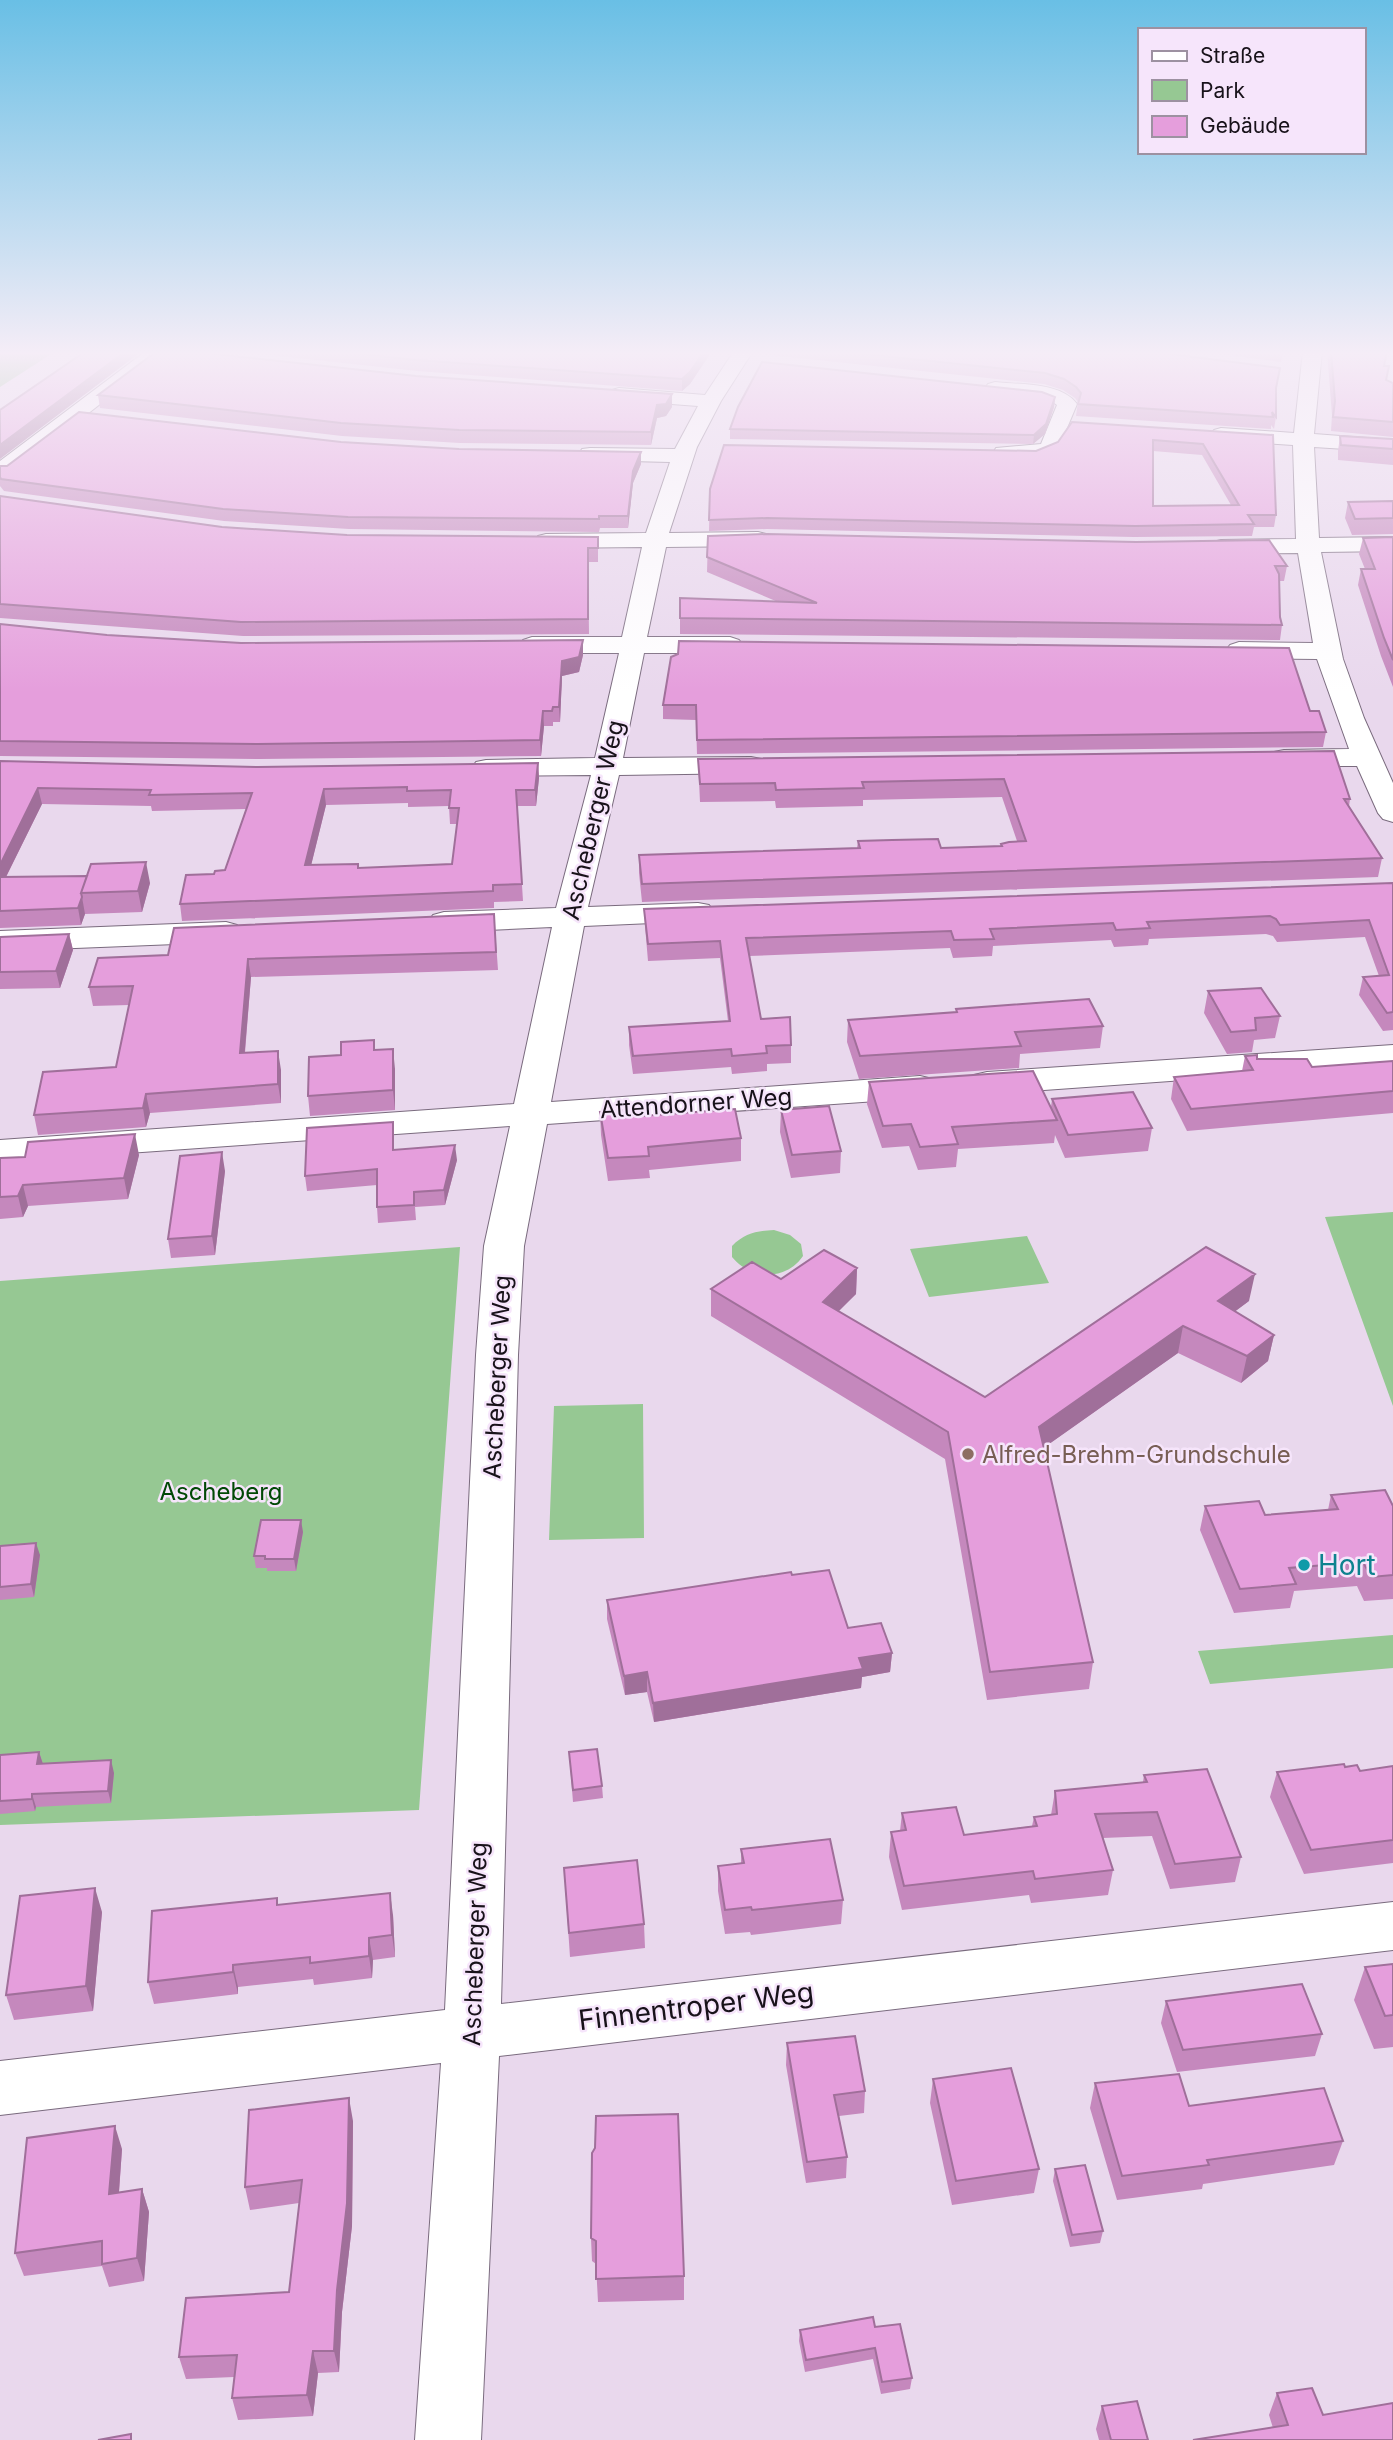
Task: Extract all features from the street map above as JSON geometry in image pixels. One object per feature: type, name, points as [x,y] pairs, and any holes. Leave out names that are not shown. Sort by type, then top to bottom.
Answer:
[{"type":"street","name":"Ascheberger Weg","points":[[449,2440],[472,2032],[499,1314],[504,1246],[570,917],[607,767],[655,542],[680,465]]},
{"type":"street","points":[[1304,465],[1308,544],[1328,650],[1366,757],[1393,813]]},
{"type":"street","points":[[528,541],[780,540]]},
{"type":"street","points":[[1200,547],[1393,544]]},
{"type":"street","points":[[510,645],[759,646]]},
{"type":"street","points":[[1219,650],[1328,650]]},
{"type":"street","points":[[1258,758],[1366,757]]},
{"type":"street","points":[[463,769],[778,765]]},
{"type":"street","points":[[413,924],[731,911]]},
{"type":"street","points":[[0,941],[261,930]]},
{"type":"street","name":"Attendorner Weg","points":[[0,1151],[1393,1055]]},
{"type":"street","name":"Finnentroper Weg","points":[[0,2088],[1393,1926]]},
{"type":"green space","points":[[1393,1212],[1393,1406],[1325,1217]]},
{"type":"green space","points":[[774,1230],[790,1235],[801,1244],[803,1256],[787,1270],[758,1273],[740,1265],[732,1257],[732,1246],[746,1235]]},
{"type":"green space","points":[[1027,1236],[1049,1283],[929,1297],[910,1249]]},
{"type":"green space","name":"Ascheberg","points":[[460,1247],[419,1810],[0,1825],[0,1281]]},
{"type":"green space","points":[[643,1404],[644,1538],[549,1540],[554,1406]]},
{"type":"green space","points":[[1393,1635],[1393,1668],[1210,1684],[1198,1651]]},
{"type":"building","points":[[636,465],[628,516],[599,516],[599,519],[348,517],[223,509],[1,479],[0,466]]},
{"type":"building","points":[[718,465],[1153,465],[1153,506],[1239,505],[1215,465],[1274,465],[1276,515],[1248,515],[1254,524],[1135,526],[767,518],[709,520],[710,489]]},
{"type":"building","points":[[0,496],[222,527],[347,535],[598,537],[598,548],[588,548],[588,619],[241,622],[0,604]]},
{"type":"building","points":[[1393,501],[1393,518],[1355,519],[1348,502]]},
{"type":"building","points":[[767,534],[1136,542],[1269,540],[1287,566],[1275,566],[1279,574],[1282,625],[680,618],[680,598],[817,603],[707,557],[708,536]]},
{"type":"building","points":[[1393,537],[1393,660],[1361,569],[1375,569],[1363,538]]},
{"type":"building","points":[[0,624],[107,635],[241,643],[583,640],[579,657],[562,661],[559,707],[553,707],[552,711],[543,711],[540,740],[258,744],[0,741]]},
{"type":"building","points":[[679,641],[1289,648],[1310,711],[1319,711],[1326,732],[697,740],[696,705],[663,705],[671,657],[678,654]]},
{"type":"building","points":[[1334,751],[1350,799],[1344,799],[1382,858],[642,884],[639,855],[860,848],[858,841],[938,839],[941,848],[1002,846],[1001,844],[1009,842],[1026,841],[1004,779],[862,782],[864,788],[776,790],[775,783],[700,784],[698,759]]},
{"type":"building","points":[[0,761],[258,767],[538,763],[535,790],[516,790],[522,884],[493,885],[493,891],[180,904],[186,875],[214,874],[215,871],[225,870],[252,793],[149,795],[151,790],[38,788],[0,865]],"holes":[[[407,787],[407,791],[451,790],[449,808],[459,808],[452,864],[358,868],[358,864],[305,865],[324,789]]]},
{"type":"building","points":[[146,862],[138,891],[81,893],[91,864]]},
{"type":"building","points":[[87,876],[78,908],[0,911],[0,877]]},
{"type":"building","points":[[1393,883],[1393,1012],[1387,1013],[1363,977],[1389,975],[1369,920],[1280,925],[1270,916],[1147,922],[1150,928],[1116,930],[1113,923],[990,929],[994,939],[954,940],[951,931],[746,938],[761,1019],[790,1017],[791,1045],[766,1046],[767,1053],[732,1056],[731,1049],[633,1056],[629,1027],[730,1021],[720,941],[648,944],[644,909]]},
{"type":"building","points":[[494,914],[496,952],[248,959],[240,1053],[278,1051],[278,1084],[146,1094],[143,1108],[34,1115],[43,1072],[116,1067],[133,986],[89,987],[98,958],[168,955],[174,928]]},
{"type":"building","points":[[69,934],[56,971],[0,972],[0,937]]},
{"type":"building","points":[[1261,988],[1280,1016],[1255,1018],[1256,1030],[1231,1032],[1208,991]]},
{"type":"building","points":[[1089,999],[1103,1026],[1015,1032],[1021,1046],[860,1056],[848,1020],[957,1012],[956,1009]]},
{"type":"building","points":[[374,1040],[374,1050],[393,1049],[393,1090],[308,1096],[309,1057],[341,1055],[341,1042]]},
{"type":"building","points":[[1257,1055],[1257,1059],[1307,1059],[1312,1067],[1393,1061],[1393,1091],[1191,1109],[1174,1077],[1253,1070],[1245,1056]]},
{"type":"building","points":[[1033,1071],[1057,1120],[952,1127],[958,1144],[920,1147],[911,1124],[883,1126],[869,1082]]},
{"type":"building","points":[[1133,1092],[1152,1128],[1068,1135],[1052,1099]]},
{"type":"building","points":[[829,1106],[841,1151],[792,1155],[781,1110]]},
{"type":"building","points":[[640,1109],[642,1116],[735,1109],[741,1138],[648,1147],[649,1156],[608,1158],[600,1112]]},
{"type":"building","points":[[393,1122],[393,1150],[455,1145],[444,1190],[414,1192],[414,1205],[377,1207],[377,1169],[305,1176],[307,1128]]},
{"type":"building","points":[[135,1134],[124,1178],[23,1185],[18,1196],[0,1197],[0,1158],[25,1157],[28,1142]]},
{"type":"building","points":[[222,1152],[212,1236],[168,1239],[180,1156]]},
{"type":"building","points":[[1206,1247],[1255,1274],[1218,1301],[1274,1335],[1247,1356],[1183,1326],[1039,1427],[1093,1662],[990,1672],[948,1432],[711,1289],[752,1262],[781,1279],[824,1250],[857,1268],[823,1302],[985,1397]]},
{"type":"building","name":"Hort","points":[[1385,1490],[1393,1506],[1393,1575],[1371,1577],[1363,1562],[1289,1568],[1296,1584],[1240,1589],[1205,1506],[1259,1501],[1265,1515],[1338,1509],[1331,1495]]},
{"type":"building","points":[[261,1520],[301,1520],[294,1559],[265,1559],[265,1556],[254,1556]]},
{"type":"building","points":[[36,1543],[31,1584],[0,1587],[0,1546]]},
{"type":"building","points":[[829,1570],[848,1628],[881,1623],[892,1653],[859,1658],[863,1669],[653,1703],[647,1672],[624,1676],[607,1600],[791,1572],[792,1575]]},
{"type":"building","points":[[597,1749],[602,1786],[573,1790],[569,1752]]},
{"type":"building","points":[[39,1752],[37,1764],[111,1760],[108,1791],[32,1794],[32,1799],[0,1801],[0,1755]]},
{"type":"building","points":[[1344,1764],[1345,1767],[1357,1765],[1360,1771],[1393,1766],[1393,1840],[1311,1850],[1277,1772]]},
{"type":"building","points":[[1207,1769],[1241,1857],[1175,1864],[1157,1812],[1095,1814],[1113,1870],[1035,1879],[1033,1871],[904,1886],[891,1832],[906,1830],[902,1813],[956,1807],[964,1835],[1037,1826],[1034,1817],[1057,1814],[1055,1791],[1147,1782],[1144,1775]]},
{"type":"building","points":[[830,1839],[843,1900],[752,1910],[751,1907],[725,1910],[718,1866],[744,1863],[741,1849]]},
{"type":"building","points":[[637,1860],[644,1924],[569,1933],[564,1868]]},
{"type":"building","points":[[95,1888],[86,1986],[6,1995],[20,1896]]},
{"type":"building","points":[[390,1893],[392,1935],[369,1938],[369,1956],[310,1963],[310,1957],[233,1965],[233,1972],[148,1982],[152,1911],[277,1898],[277,1905]]},
{"type":"building","points":[[1393,1964],[1393,2015],[1385,2016],[1365,1967]]},
{"type":"building","points":[[1302,1984],[1322,2034],[1183,2050],[1166,2001]]},
{"type":"building","points":[[855,2036],[865,2091],[834,2095],[847,2157],[807,2162],[787,2043]]},
{"type":"building","points":[[1011,2068],[1039,2169],[956,2181],[933,2079]]},
{"type":"building","points":[[1179,2074],[1189,2106],[1324,2088],[1343,2141],[1207,2160],[1209,2165],[1122,2176],[1095,2083]]},
{"type":"building","points":[[349,2098],[347,2203],[337,2290],[334,2351],[313,2351],[307,2395],[232,2398],[237,2355],[179,2357],[186,2298],[289,2292],[302,2180],[245,2187],[249,2110]]},
{"type":"building","points":[[678,2114],[684,2276],[596,2279],[596,2241],[591,2238],[592,2153],[595,2148],[596,2116]]},
{"type":"building","points":[[115,2126],[109,2194],[142,2189],[137,2258],[102,2264],[102,2241],[15,2253],[27,2138]]},
{"type":"building","points":[[1085,2165],[1103,2231],[1072,2235],[1055,2169]]},
{"type":"building","points":[[873,2317],[875,2327],[900,2324],[912,2378],[882,2382],[875,2348],[806,2360],[800,2330]]},
{"type":"building","points":[[1312,2388],[1323,2415],[1393,2403],[1393,2440],[1193,2440],[1288,2425],[1277,2393]]},
{"type":"building","points":[[1137,2401],[1148,2440],[1111,2440],[1102,2406]]},
{"type":"building","points":[[131,2434],[131,2440],[98,2440]]},
{"type":"place","name":"Alfred-Brehm-Grundschule","points":[[968,1454]]},
{"type":"place","name":"Hort","points":[[1304,1565]]}]
